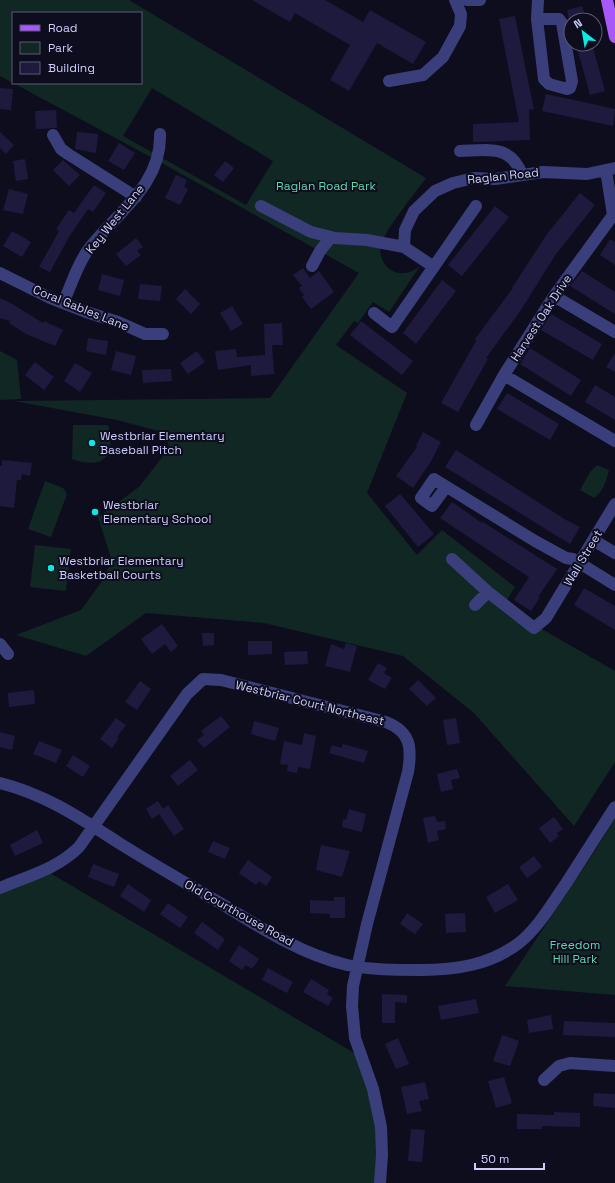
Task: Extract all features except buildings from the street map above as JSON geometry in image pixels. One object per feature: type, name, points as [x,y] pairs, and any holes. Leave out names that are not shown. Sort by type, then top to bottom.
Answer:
[{"type":"main road","points":[[607,0],[615,37]]},
{"type":"street","points":[[389,81],[422,75],[443,57],[460,26],[461,14],[455,0]]},
{"type":"street","points":[[467,0],[480,0]]},
{"type":"street","points":[[537,19],[558,19],[562,23],[572,81],[570,88],[567,89],[549,84],[544,79],[537,19],[538,0]]},
{"type":"street","name":"Key West Lane","points":[[63,303],[87,252],[136,197],[158,159],[161,148],[160,134]]},
{"type":"street","points":[[53,135],[61,149],[136,197]]},
{"type":"street","points":[[460,151],[493,150],[507,154],[518,166],[522,175]]},
{"type":"street","points":[[611,169],[614,216]]},
{"type":"street","name":"Raglan Road","points":[[404,247],[405,230],[410,217],[435,191],[453,183],[474,178],[495,179],[543,172],[577,175],[611,169]]},
{"type":"street","points":[[261,206],[311,232],[330,237],[366,240],[404,247],[434,266]]},
{"type":"street","points":[[374,313],[392,327],[476,206]]},
{"type":"street","name":"Harvest Oak Drive","points":[[476,425],[504,375],[554,296],[614,216]]},
{"type":"street","points":[[312,266],[330,237]]},
{"type":"street","name":"Coral Gables Lane","points":[[0,273],[63,303],[86,312],[118,322],[145,334],[163,334]]},
{"type":"street","points":[[554,296],[615,332]]},
{"type":"street","points":[[504,375],[615,441]]},
{"type":"street","points":[[446,487],[432,506],[420,498],[434,479],[535,541],[566,558],[573,559],[615,585]]},
{"type":"street","name":"Wall Street","points":[[488,592],[534,628],[546,618],[615,504]]},
{"type":"street","points":[[593,540],[615,553]]},
{"type":"street","points":[[452,559],[488,592],[475,605]]},
{"type":"street","name":"Westbriar Court Northeast","points":[[0,888],[53,867],[71,854],[93,827],[188,694],[203,679],[221,680],[394,725],[406,737],[411,754],[408,772],[353,986],[353,1020],[355,1038],[373,1089],[381,1127],[382,1154],[380,1183]]},
{"type":"street","name":"Old Courthouse Road","points":[[0,783],[32,792],[49,800],[272,934],[333,961],[357,967],[412,970],[458,968],[478,964],[508,950],[520,942],[538,922],[615,807]]},
{"type":"street","points":[[544,1080],[559,1066],[570,1063],[615,1066]]},
{"type":"green space","name":"Raglan Road Park","points":[[0,0],[129,0],[426,178],[388,230],[380,248],[383,261],[391,270],[395,272],[409,272],[420,266],[389,312],[373,302],[358,323],[354,321],[336,345],[407,393],[367,493],[417,555],[442,530],[515,587],[503,607],[615,671],[615,762],[574,826],[474,713],[403,656],[264,623],[146,613],[86,656],[16,635],[81,610],[100,584],[112,561],[98,517],[139,487],[170,447],[162,432],[117,420],[14,401],[270,398],[359,273],[149,156],[15,84],[142,84],[142,12],[12,12],[12,82],[0,76]],"holes":[[[152,88],[273,161],[246,205],[123,136]]]},
{"type":"green space","points":[[0,351],[17,360],[21,399],[0,400]]},
{"type":"green space","name":"Westbriar Elementary Baseball Pitch","points":[[73,425],[108,425],[110,445],[105,458],[99,462],[92,463],[72,459]]},
{"type":"green space","points":[[597,465],[609,470],[606,482],[594,498],[580,490],[590,472]]},
{"type":"green space","points":[[45,481],[63,488],[67,494],[51,537],[28,529]]},
{"type":"green space","name":"Westbriar Elementary Basketball Courts","points":[[35,545],[71,549],[66,591],[30,587]]},
{"type":"green space","name":"Freedom Hill Park","points":[[615,817],[615,995],[505,986],[595,851]]},
{"type":"green space","points":[[45,870],[361,1057],[373,1089],[380,1183],[0,1183],[0,888]]},
{"type":"place","name":"Westbriar Elementary Baseball Pitch","points":[[92,443]]},
{"type":"place","name":"Westbriar Elementary School","points":[[95,512]]},
{"type":"place","name":"Westbriar Elementary Basketball Courts","points":[[51,568]]}]
